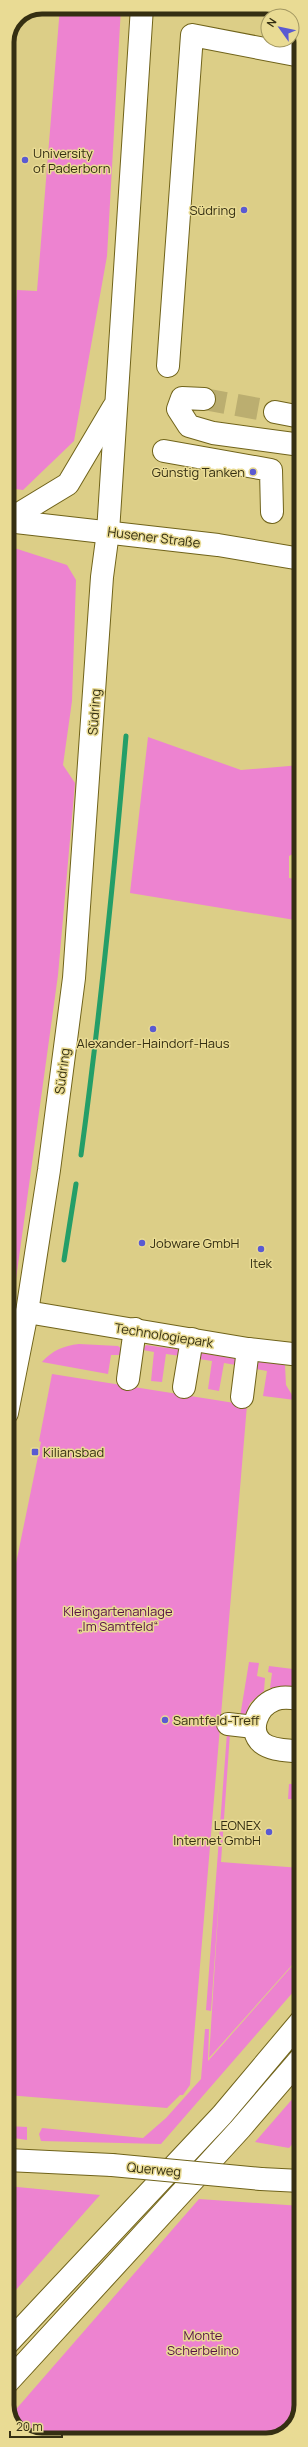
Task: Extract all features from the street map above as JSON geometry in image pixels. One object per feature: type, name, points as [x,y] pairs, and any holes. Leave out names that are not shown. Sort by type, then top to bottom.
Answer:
[{"type":"main road","name":"Südring","points":[[14,1378],[27,1312],[49,1170],[74,978],[102,577],[108,532],[115,403],[142,14]]},
{"type":"main road","points":[[168,366],[192,35],[294,55]]},
{"type":"main road","points":[[204,399],[182,398],[178,410],[189,426],[213,432],[294,444]]},
{"type":"main road","points":[[14,517],[68,484],[82,464],[115,403]]},
{"type":"main road","points":[[275,412],[294,416]]},
{"type":"main road","points":[[164,451],[271,470],[272,512]]},
{"type":"main road","name":"Husener Straße","points":[[14,522],[218,545],[294,558]]},
{"type":"main road","name":"Technologiepark","points":[[27,1312],[248,1349],[294,1354]]},
{"type":"main road","points":[[128,1379],[135,1330]]},
{"type":"main road","points":[[184,1387],[192,1339]]},
{"type":"main road","points":[[242,1397],[248,1349]]},
{"type":"main road","points":[[294,1698],[284,1697],[273,1700],[263,1707],[257,1716],[254,1727],[259,1739],[272,1748],[294,1751]]},
{"type":"main road","points":[[228,1724],[254,1727]]},
{"type":"main road","points":[[14,2337],[222,2115],[294,2029]]},
{"type":"main road","points":[[14,2375],[240,2130],[294,2066]]},
{"type":"main road","name":"Querweg","points":[[14,2160],[112,2165],[294,2181]]},
{"type":"green space","points":[[59,14],[121,14],[107,256],[74,441],[23,490],[14,489],[14,327],[17,290],[37,291]]},
{"type":"green space","points":[[14,548],[67,565],[76,580],[72,701],[63,765],[75,783],[58,975],[14,1294]]},
{"type":"green space","points":[[148,737],[241,770],[294,766],[294,854],[289,856],[289,878],[294,879],[294,920],[130,893]]},
{"type":"green space","points":[[79,1344],[118,1346],[123,1350],[123,1355],[111,1355],[108,1374],[42,1362],[50,1354],[59,1349]]},
{"type":"green space","points":[[146,1345],[182,1350],[181,1356],[166,1354],[162,1382],[151,1381],[154,1352],[143,1350]]},
{"type":"green space","points":[[201,1353],[237,1359],[236,1365],[224,1363],[219,1391],[208,1389],[212,1361],[199,1359]]},
{"type":"green space","points":[[259,1361],[285,1365],[286,1385],[294,1400],[263,1396],[267,1371],[256,1369]]},
{"type":"green space","name":"Kleingartenanlage „Im Samtfeld“","points":[[52,1374],[247,1405],[190,2085],[183,2095],[180,2095],[167,2108],[14,2096],[14,1573],[41,1442],[39,1441]]},
{"type":"green space","points":[[249,1662],[259,1663],[257,1676],[265,1678],[264,1691],[250,1703],[243,1723],[239,1723]]},
{"type":"green space","points":[[269,1666],[294,1669],[294,1687],[284,1686],[270,1688],[272,1673],[268,1672]]},
{"type":"green space","points":[[227,1733],[230,1733],[221,1862],[294,1867],[294,1963],[209,2058],[220,1883],[211,2011],[206,2010]]},
{"type":"green space","points":[[289,1784],[294,1784],[293,1799],[288,1799]]},
{"type":"green space","points":[[294,1964],[294,1991],[161,2144],[41,2141],[39,2134],[42,2128],[143,2138],[166,2118],[201,2079],[205,2029],[209,2029],[208,2061]]},
{"type":"green space","points":[[294,2097],[294,2142],[289,2148],[255,2142]]},
{"type":"green space","points":[[14,2126],[27,2127],[27,2140],[14,2138]]},
{"type":"green space","points":[[14,2187],[100,2195],[14,2292]]},
{"type":"green space","name":"Monte Scherbelino","points":[[199,2199],[294,2206],[294,2405],[292,2416],[282,2428],[268,2433],[38,2433],[33,2432],[22,2425],[15,2411]]},
{"type":"waterway","points":[[81,1155],[106,946],[126,736]]},
{"type":"waterway","points":[[64,1260],[76,1184]]},
{"type":"tunnel","points":[[204,399],[275,412]]},
{"type":"place","name":"University of Paderborn","points":[[25,160]]},
{"type":"place","name":"Südring","points":[[244,210]]},
{"type":"place","name":"Günstig Tanken","points":[[253,472]]},
{"type":"place","name":"Alexander-Haindorf-Haus","points":[[153,1029]]},
{"type":"place","name":"Jobware GmbH","points":[[142,1243]]},
{"type":"place","name":"Itek","points":[[261,1249]]},
{"type":"place","name":"Kiliansbad","points":[[35,1452]]},
{"type":"place","name":"Samtfeld-Treff","points":[[165,1720]]},
{"type":"place","name":"LEONEX Internet GmbH","points":[[269,1832]]}]
